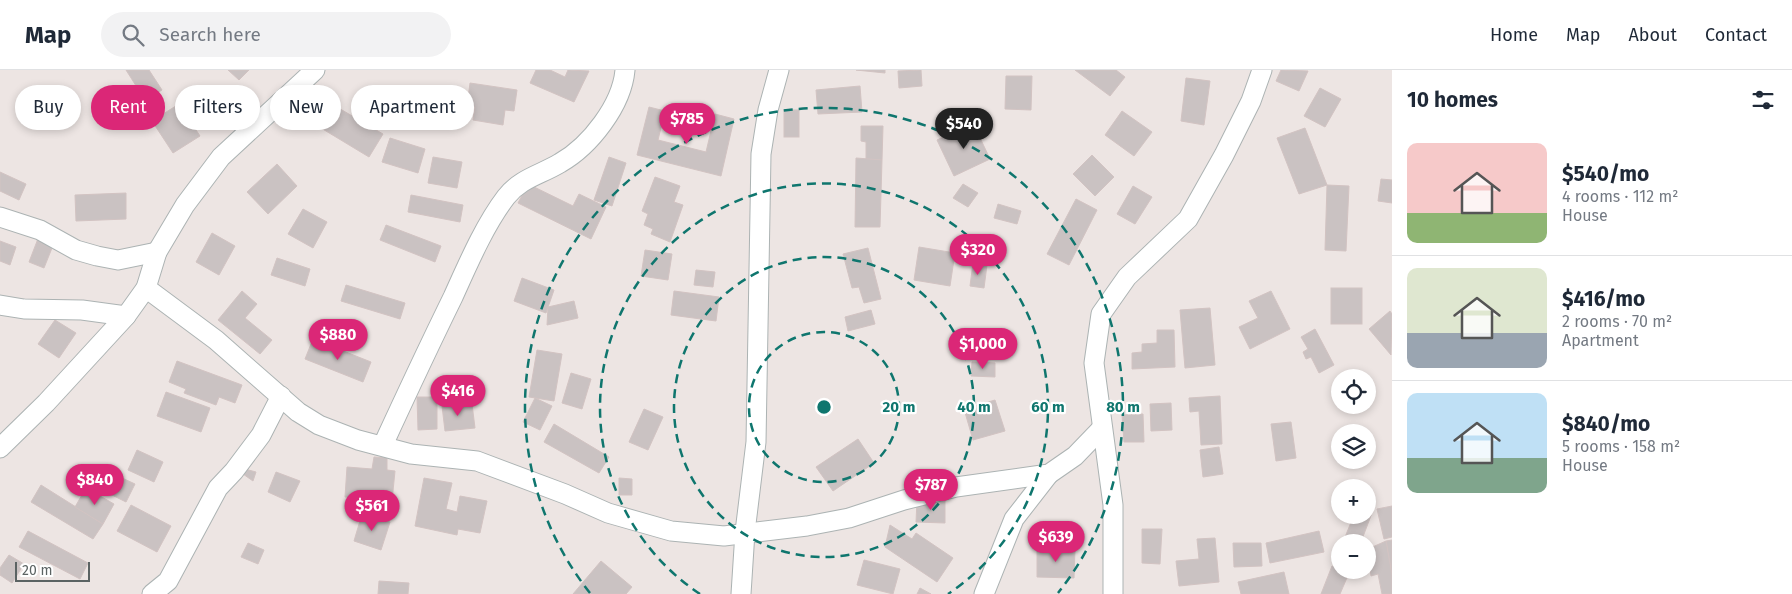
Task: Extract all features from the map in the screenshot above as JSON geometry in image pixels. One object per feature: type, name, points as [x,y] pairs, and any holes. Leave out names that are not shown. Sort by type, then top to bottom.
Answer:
[{"type":"street","points":[[0,448],[46,403],[126,316],[146,288],[157,252],[185,206],[221,158],[314,70]]},
{"type":"street","points":[[383,444],[464,272],[506,198],[517,184],[560,163],[592,137],[614,107],[625,70]]},
{"type":"street","points":[[741,594],[745,532],[756,442],[761,154],[768,110],[779,70]]},
{"type":"street","points":[[1113,594],[1113,505],[1094,363],[1101,314],[1127,277],[1188,219],[1247,109],[1262,70]]},
{"type":"street","points":[[0,217],[40,230],[76,250],[97,256],[118,260],[157,252]]},
{"type":"street","points":[[146,288],[216,340],[298,412],[319,425],[352,438],[383,444],[411,454],[477,462],[565,494],[608,513],[672,531],[724,536],[807,526],[849,518],[904,500],[956,487],[1049,474]]},
{"type":"street","points":[[0,305],[24,309],[82,310],[126,316]]},
{"type":"street","points":[[152,594],[168,581],[218,488],[234,471],[261,435],[281,396]]},
{"type":"street","points":[[984,594],[1014,519],[1049,474],[1075,456],[1102,428]]},
{"type":"building","points":[[126,70],[149,70],[159,85],[136,85]]},
{"type":"building","points":[[228,70],[249,70],[239,80]]},
{"type":"building","points":[[536,70],[550,70],[565,77],[568,70],[589,71],[574,102],[530,83]]},
{"type":"building","points":[[856,70],[885,70],[885,73]]},
{"type":"building","points":[[921,70],[922,86],[899,88],[898,71]]},
{"type":"building","points":[[1075,70],[1116,70],[1125,77],[1110,96]]},
{"type":"building","points":[[1281,70],[1308,71],[1299,91],[1276,81]]},
{"type":"building","points":[[1006,76],[1032,76],[1031,110],[1005,109]]},
{"type":"building","points":[[1186,78],[1210,81],[1204,125],[1181,121]]},
{"type":"building","points":[[470,83],[517,90],[514,111],[505,110],[503,125],[474,120],[474,85],[470,85]]},
{"type":"building","points":[[860,86],[862,112],[818,114],[816,90]]},
{"type":"building","points":[[1320,88],[1341,99],[1325,127],[1304,116]]},
{"type":"building","points":[[175,107],[175,130],[196,130],[200,136],[173,153],[158,130],[165,130],[165,113]]},
{"type":"building","points":[[649,107],[665,111],[658,140],[706,152],[715,114],[734,119],[721,176],[637,155]]},
{"type":"building","points":[[341,109],[351,115],[351,130],[376,130],[383,134],[369,157],[324,130],[341,130]]},
{"type":"building","points":[[784,110],[799,110],[799,137],[784,137]]},
{"type":"building","points":[[1122,111],[1152,132],[1134,156],[1105,135]]},
{"type":"building","points":[[973,123],[990,159],[954,176],[937,140]]},
{"type":"building","points":[[861,126],[883,126],[882,160],[866,159],[866,142],[861,141]]},
{"type":"building","points":[[1305,128],[1327,185],[1299,194],[1277,138]]},
{"type":"building","points":[[390,138],[425,149],[418,173],[382,162]]},
{"type":"building","points":[[1092,155],[1114,177],[1095,196],[1073,174]]},
{"type":"building","points":[[433,157],[462,162],[457,188],[428,183]]},
{"type":"building","points":[[609,157],[626,163],[612,206],[594,200]]},
{"type":"building","points":[[856,158],[882,160],[880,227],[855,227]]},
{"type":"building","points":[[277,164],[297,186],[268,214],[247,192]]},
{"type":"building","points":[[0,172],[26,184],[19,200],[0,191]]},
{"type":"building","points":[[655,177],[680,186],[674,202],[683,205],[670,242],[651,234],[653,229],[644,225],[648,214],[642,211]]},
{"type":"building","points":[[1381,179],[1392,180],[1392,203],[1378,201]]},
{"type":"building","points":[[528,184],[573,206],[579,194],[606,207],[591,239],[518,203]]},
{"type":"building","points":[[963,184],[978,193],[968,207],[953,198]]},
{"type":"building","points":[[1327,185],[1349,186],[1346,251],[1325,250]]},
{"type":"building","points":[[1133,186],[1152,197],[1135,224],[1117,214]]},
{"type":"building","points":[[126,193],[126,219],[76,221],[75,195]]},
{"type":"building","points":[[411,195],[463,205],[460,222],[408,212]]},
{"type":"building","points":[[1076,199],[1097,210],[1069,265],[1047,254]]},
{"type":"building","points":[[998,204],[1021,211],[1017,224],[994,218]]},
{"type":"building","points":[[303,209],[327,222],[313,248],[288,234]]},
{"type":"building","points":[[386,225],[441,246],[435,262],[380,240]]},
{"type":"building","points":[[212,233],[235,246],[219,275],[196,262]]},
{"type":"building","points":[[39,236],[54,243],[44,268],[29,262]]},
{"type":"building","points":[[0,241],[16,247],[10,265],[0,261]]},
{"type":"building","points":[[919,247],[955,253],[950,286],[914,280]]},
{"type":"building","points":[[868,248],[881,299],[864,303],[859,287],[852,288],[843,254]]},
{"type":"building","points":[[645,250],[672,254],[668,280],[641,276]]},
{"type":"building","points":[[277,258],[310,269],[305,286],[271,275]]},
{"type":"building","points":[[973,263],[987,265],[984,288],[970,286]]},
{"type":"building","points":[[696,270],[715,272],[713,287],[694,285]]},
{"type":"building","points":[[522,278],[554,290],[546,313],[514,301]]},
{"type":"building","points":[[346,285],[405,303],[400,319],[341,301]]},
{"type":"building","points":[[1331,288],[1362,288],[1362,324],[1331,324]]},
{"type":"building","points":[[242,291],[257,304],[245,318],[272,340],[260,354],[218,320]]},
{"type":"building","points":[[674,291],[719,297],[716,321],[671,315]]},
{"type":"building","points":[[1271,291],[1290,329],[1250,349],[1239,327],[1258,318],[1249,301]]},
{"type":"building","points":[[574,301],[578,318],[547,325],[548,307]]},
{"type":"building","points":[[1210,308],[1215,365],[1185,368],[1180,310]]},
{"type":"building","points":[[871,310],[875,324],[848,331],[845,317]]},
{"type":"building","points":[[1390,311],[1392,314],[1391,355],[1369,329]]},
{"type":"building","points":[[55,320],[76,333],[59,358],[38,344]]},
{"type":"building","points":[[1315,329],[1334,365],[1319,373],[1311,357],[1306,359],[1303,352],[1308,349],[1301,337]]},
{"type":"building","points":[[1157,330],[1174,330],[1175,367],[1132,369],[1132,353],[1142,352],[1142,344],[1157,343]]},
{"type":"building","points":[[313,339],[371,362],[363,382],[305,359]]},
{"type":"building","points":[[537,350],[562,354],[554,401],[529,397]]},
{"type":"building","points":[[177,361],[242,385],[235,403],[219,397],[216,405],[184,393],[186,389],[169,382]]},
{"type":"building","points":[[972,362],[995,363],[995,377],[971,376]]},
{"type":"building","points":[[571,373],[591,379],[582,409],[562,403]]},
{"type":"building","points":[[166,392],[210,408],[201,432],[157,416]]},
{"type":"building","points":[[1220,396],[1222,444],[1201,445],[1199,411],[1190,412],[1189,398]]},
{"type":"building","points":[[417,397],[437,397],[437,429],[418,430]]},
{"type":"building","points":[[535,398],[552,406],[540,430],[523,422]]},
{"type":"building","points":[[995,400],[1005,431],[973,440],[964,409]]},
{"type":"building","points":[[1171,403],[1172,430],[1151,431],[1150,404]]},
{"type":"building","points":[[472,404],[475,428],[445,431],[442,406]]},
{"type":"building","points":[[644,409],[663,417],[648,450],[629,442]]},
{"type":"building","points":[[1143,414],[1144,442],[1124,442],[1122,415]]},
{"type":"building","points":[[1291,422],[1296,458],[1276,461],[1271,424]]},
{"type":"building","points":[[554,424],[609,457],[599,473],[544,442]]},
{"type":"building","points":[[858,439],[874,463],[833,491],[816,467]]},
{"type":"building","points":[[1219,447],[1223,474],[1203,477],[1200,450]]},
{"type":"building","points":[[137,450],[163,462],[154,482],[128,470]]},
{"type":"building","points":[[374,457],[387,458],[387,470],[395,471],[392,501],[345,497],[347,467],[372,469]]},
{"type":"building","points":[[245,469],[256,472],[253,481],[243,474]]},
{"type":"building","points":[[105,470],[135,484],[126,502],[96,487]]},
{"type":"building","points":[[276,472],[300,481],[290,502],[268,492]]},
{"type":"building","points":[[424,478],[452,483],[446,509],[457,512],[460,496],[487,501],[480,533],[458,529],[457,535],[415,526]]},
{"type":"building","points":[[619,478],[632,479],[632,495],[619,495]]},
{"type":"building","points":[[41,485],[103,524],[93,539],[31,502]]},
{"type":"building","points":[[86,488],[114,504],[103,524],[75,507]]},
{"type":"building","points":[[917,500],[945,500],[945,523],[916,522]]},
{"type":"building","points":[[131,505],[171,526],[157,552],[117,531]]},
{"type":"building","points":[[1392,506],[1392,537],[1384,539],[1377,509]]},
{"type":"building","points":[[362,514],[390,522],[381,550],[354,541]]},
{"type":"building","points":[[1350,524],[1368,524],[1364,534],[1346,534]]},
{"type":"building","points":[[890,525],[912,539],[916,533],[953,558],[937,582],[885,547]]},
{"type":"building","points":[[1142,529],[1162,529],[1160,564],[1142,563]]},
{"type":"building","points":[[28,531],[88,563],[80,579],[19,547]]},
{"type":"building","points":[[1319,531],[1324,552],[1270,563],[1266,543]]},
{"type":"building","points":[[1215,538],[1219,582],[1179,586],[1176,561],[1199,559],[1197,539]]},
{"type":"building","points":[[1392,540],[1392,575],[1386,541]]},
{"type":"building","points":[[1386,541],[1392,575],[1392,594],[1382,594],[1378,574],[1376,575],[1376,545]]},
{"type":"building","points":[[248,543],[264,550],[258,564],[241,557]]},
{"type":"building","points":[[1233,543],[1261,543],[1262,566],[1234,567]]},
{"type":"building","points":[[1037,548],[1075,549],[1074,578],[1037,577]]},
{"type":"building","points":[[9,555],[24,564],[12,583],[0,575],[0,568]]},
{"type":"building","points":[[864,560],[900,569],[893,594],[857,585]]},
{"type":"building","points":[[601,561],[632,587],[626,594],[573,594]]},
{"type":"building","points":[[1331,569],[1331,579],[1346,579],[1340,594],[1321,594]]},
{"type":"building","points":[[1284,572],[1289,594],[1241,594],[1238,582]]},
{"type":"building","points":[[379,581],[409,583],[408,594],[378,594]]},
{"type":"building","points":[[920,588],[931,594],[917,594]]}]
